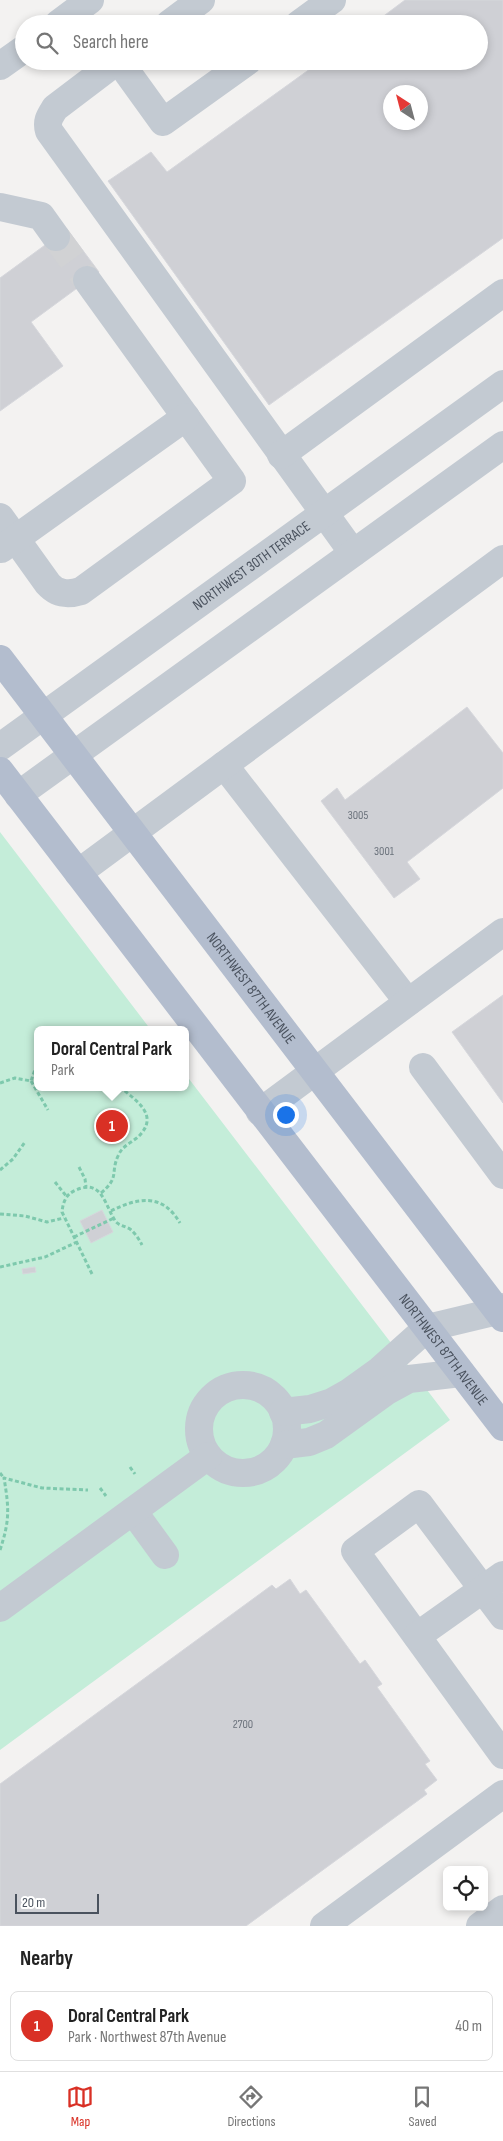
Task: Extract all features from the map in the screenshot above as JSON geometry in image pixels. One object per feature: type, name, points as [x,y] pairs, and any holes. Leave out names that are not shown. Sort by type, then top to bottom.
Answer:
[{"type":"main road","name":"NORTHWEST 87TH AVENUE","points":[[0,659],[501,1312]]},
{"type":"main road","name":"NORTHWEST 87TH AVENUE","points":[[0,771],[503,1427]]},
{"type":"street","points":[[70,15],[90,0]]},
{"type":"street","points":[[181,15],[201,0]]},
{"type":"street","points":[[311,15],[332,0]]},
{"type":"street","points":[[0,66],[15,55]]},
{"type":"street","points":[[106,70],[55,108],[49,117],[48,125],[54,140],[353,553]]},
{"type":"street","points":[[125,70],[163,122],[235,70]]},
{"type":"street","points":[[0,207],[42,216],[56,237]]},
{"type":"street","points":[[0,517],[8,544],[52,588],[65,594],[81,591],[232,481],[88,280]]},
{"type":"street","points":[[281,455],[503,293]]},
{"type":"street","name":"NORTHWEST 30TH TERRACE","points":[[0,747],[503,384]]},
{"type":"street","points":[[8,544],[186,417]]},
{"type":"street","points":[[18,795],[503,445]]},
{"type":"street","points":[[78,873],[503,559]]},
{"type":"street","points":[[224,765],[408,1002]]},
{"type":"street","points":[[260,1112],[503,932]]},
{"type":"street","points":[[423,1067],[503,1175]]},
{"type":"street","points":[[283,1412],[310,1409],[332,1402],[348,1393],[380,1370],[427,1328],[501,1312]]},
{"type":"street","points":[[284,1445],[309,1442],[326,1435],[387,1391],[409,1379],[461,1373]]},
{"type":"street","points":[[241,1385],[256,1387],[269,1393],[279,1403],[283,1412],[287,1431],[284,1445],[277,1457],[266,1467],[253,1472],[238,1473],[224,1469],[212,1461],[204,1449],[200,1435],[200,1420],[205,1407],[214,1396],[227,1388],[241,1385]]},
{"type":"street","points":[[0,1608],[208,1456]]},
{"type":"street","points":[[503,1616],[493,1582],[419,1504],[355,1551],[503,1755]]},
{"type":"street","points":[[132,1511],[165,1555]]},
{"type":"street","points":[[418,1636],[493,1582]]},
{"type":"street","points":[[324,1926],[503,1794]]},
{"type":"street","points":[[480,1926],[503,1909]]},
{"type":"path","points":[[31,1081],[34,1072]]},
{"type":"path","points":[[0,1082],[15,1078],[31,1081],[34,1086]]},
{"type":"path","points":[[37,1091],[48,1110]]},
{"type":"path","points":[[101,1193],[112,1182],[116,1161],[121,1150],[138,1137],[146,1124],[145,1111],[140,1102],[125,1091]]},
{"type":"path","points":[[0,1170],[13,1159],[24,1142]]},
{"type":"path","points":[[79,1167],[85,1179],[86,1187]]},
{"type":"path","points":[[55,1182],[67,1197]]},
{"type":"path","points":[[92,1274],[64,1218],[63,1204],[71,1192],[86,1187],[93,1188],[101,1193],[114,1218],[120,1225],[131,1230],[142,1245]]},
{"type":"path","points":[[111,1211],[132,1201],[149,1200],[163,1205],[180,1223]]},
{"type":"path","points":[[0,1214],[25,1216],[47,1222],[64,1218]]},
{"type":"path","points":[[74,1237],[114,1218]]},
{"type":"path","points":[[0,1267],[21,1261],[45,1258],[77,1242]]},
{"type":"path","points":[[0,1473],[4,1478],[9,1514],[7,1529],[0,1550]]},
{"type":"path","points":[[4,1478],[42,1488],[88,1490]]},
{"type":"green space","points":[[0,832],[148,1026],[34,1026],[34,1091],[189,1091],[189,1079],[450,1420],[0,1750]]},
{"type":"building","points":[[405,0],[503,0],[503,238],[269,405],[108,181],[151,152],[167,172],[309,70],[488,70],[488,15],[385,15]]},
{"type":"building","points":[[67,229],[99,272],[31,322],[63,366],[0,411],[0,278]]},
{"type":"building","points":[[467,707],[503,753],[503,788],[407,862],[420,879],[394,898],[321,801],[337,788],[345,800]]},
{"type":"building","points":[[503,995],[503,1103],[452,1032]]},
{"type":"building","points":[[102,1210],[113,1232],[91,1243],[80,1221]]},
{"type":"building","points":[[35,1267],[36,1272],[23,1274],[22,1269]]},
{"type":"building","points":[[290,1579],[300,1594],[306,1590],[360,1664],[365,1660],[382,1684],[377,1687],[430,1761],[425,1764],[437,1780],[424,1790],[427,1794],[246,1926],[0,1926],[0,1784],[272,1585],[276,1589]]},
{"type":"tunnel","points":[[56,237],[87,280]]},
{"type":"place","name":"Doral Central Park","points":[[112,1126]]}]
